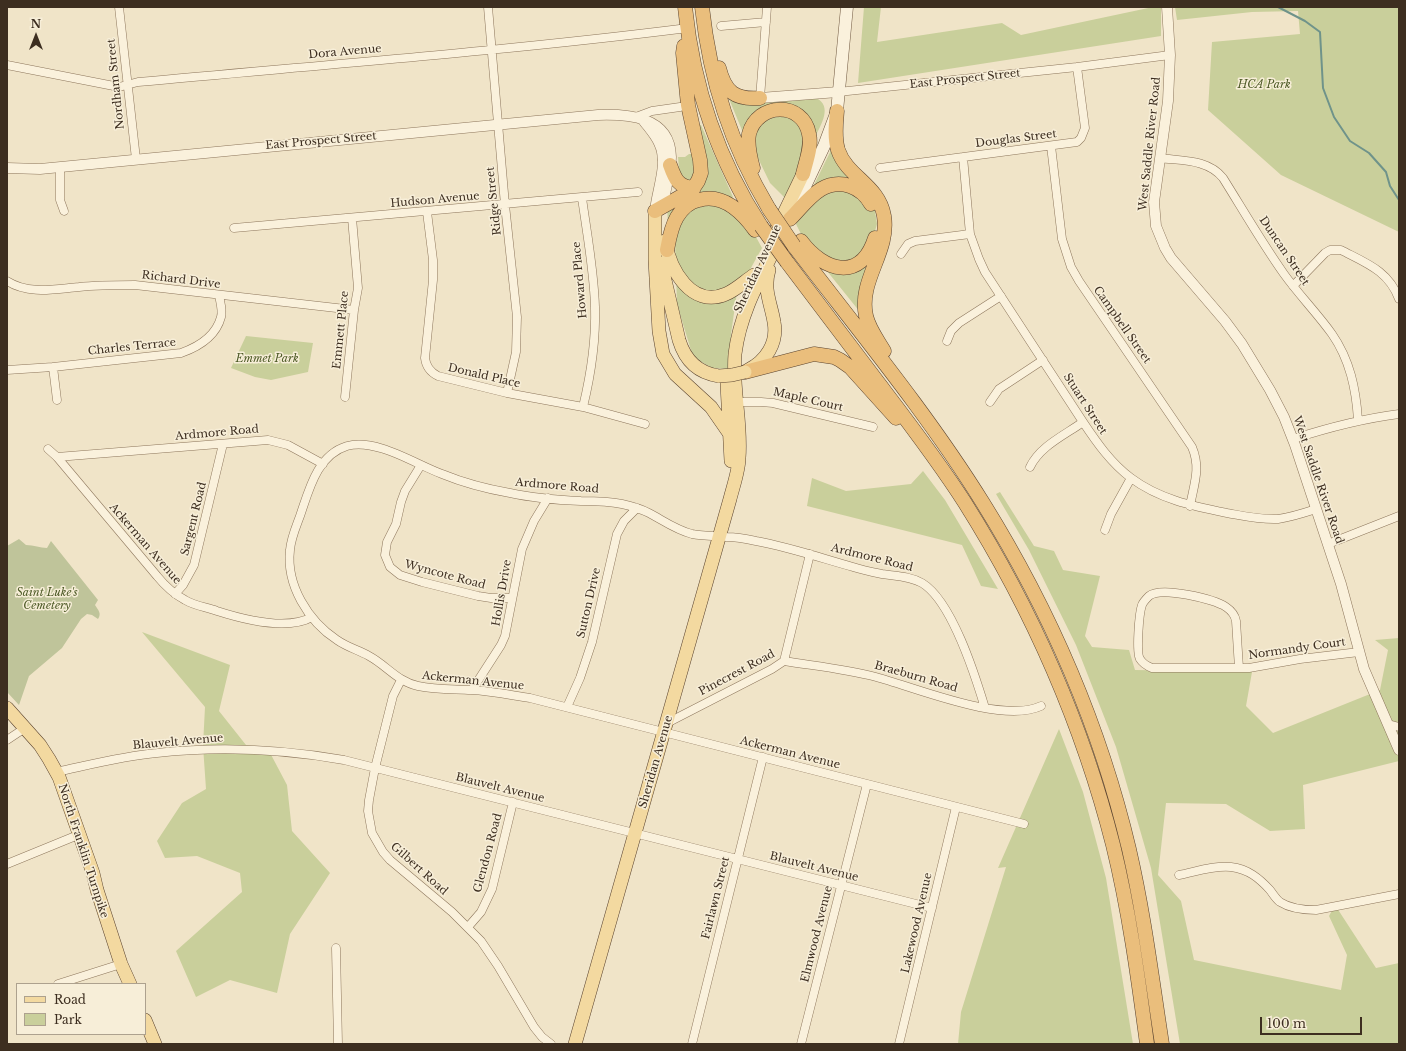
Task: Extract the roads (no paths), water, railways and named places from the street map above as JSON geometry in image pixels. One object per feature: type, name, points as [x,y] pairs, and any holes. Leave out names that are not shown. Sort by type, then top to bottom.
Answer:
[{"type":"highway","points":[[685,7],[696,74],[710,122],[729,170],[759,230],[785,266],[818,303],[938,463],[965,503],[1015,589],[1045,652],[1076,726],[1100,798],[1121,882],[1135,955],[1147,1044]]},
{"type":"highway","points":[[702,7],[720,72],[725,84],[739,97],[748,99],[760,98]]},
{"type":"highway","points":[[702,7],[707,49],[719,97],[736,144],[758,190],[769,209],[796,242],[956,462],[996,525],[1044,613],[1074,681],[1108,776],[1128,847],[1146,933],[1162,1044]]},
{"type":"highway","points":[[659,208],[694,188],[700,177],[701,164],[692,125],[683,53],[688,29]]},
{"type":"highway","points":[[758,190],[749,150],[749,134],[758,118],[772,110],[786,110],[795,113],[808,127],[810,145],[803,174]]},
{"type":"highway","points":[[837,110],[836,138],[840,154],[849,168],[874,192],[880,202],[883,212],[885,233],[866,288],[864,298],[865,310],[870,328],[905,392]]},
{"type":"highway","points":[[670,165],[679,183],[694,188]]},
{"type":"highway","points":[[790,219],[818,190],[831,185],[842,184],[857,190],[866,197],[872,206],[876,222],[875,238],[872,248],[866,256],[855,265],[840,268],[830,266],[796,242]]},
{"type":"highway","points":[[667,250],[672,227],[678,216],[689,204],[705,198],[716,198],[730,204],[759,230]]},
{"type":"highway","points":[[745,372],[814,354],[827,355],[840,360],[850,367],[938,463]]},
{"type":"main road","name":"Sheridan Avenue","points":[[734,480],[730,434],[734,367],[740,331],[749,301],[824,146],[837,110],[847,7]]},
{"type":"main road","name":"Sheridan Avenue","points":[[575,1044],[666,728],[718,537],[730,499],[739,459],[732,403],[726,373],[730,342],[739,308],[803,174],[820,136],[829,110],[838,92]]},
{"type":"main road","name":"East Prospect Street","points":[[656,238],[659,208]]},
{"type":"main road","name":"East Prospect Street","points":[[659,208],[667,250],[672,264],[681,281],[689,289],[702,295],[712,297],[727,294],[754,274]]},
{"type":"main road","points":[[656,238],[679,340],[683,351],[695,367],[707,373],[719,376],[745,372],[764,359],[770,350],[774,340],[775,323],[768,299],[767,284],[768,273],[775,250]]},
{"type":"main road","points":[[656,238],[659,331],[665,359],[675,374],[715,412],[730,434]]},
{"type":"main road","points":[[701,398],[718,402],[732,403]]},
{"type":"main road","name":"North Franklin Turnpike","points":[[7,708],[40,745],[56,772],[93,873],[96,890],[121,964],[130,983]]},
{"type":"main road","points":[[146,1022],[156,1044]]},
{"type":"street","name":"Nordham Street","points":[[119,7],[136,159]]},
{"type":"street","name":"Ridge Street","points":[[488,7],[505,205],[515,289],[517,340],[507,393]]},
{"type":"street","points":[[760,98],[767,7]]},
{"type":"street","name":"West Saddle River Road","points":[[1167,7],[1170,55],[1168,101],[1154,202],[1156,226],[1171,258],[1242,344],[1270,390],[1293,439],[1341,584],[1364,669],[1399,750]]},
{"type":"street","points":[[721,26],[766,22]]},
{"type":"street","name":"Dora Avenue","points":[[7,65],[119,87],[138,82],[492,50],[688,29]]},
{"type":"street","name":"East Prospect Street","points":[[760,98],[838,92],[1077,67],[1170,55]]},
{"type":"street","name":"Douglas Street","points":[[880,168],[1077,142],[1084,134],[1085,125],[1077,67]]},
{"type":"street","name":"East Prospect Street","points":[[639,118],[655,110],[680,107]]},
{"type":"street","name":"East Prospect Street","points":[[7,168],[34,169],[60,167],[498,124],[598,115],[622,115],[639,118],[656,124],[664,135],[671,152],[670,165],[659,208]]},
{"type":"street","name":"East Prospect Street","points":[[639,118],[657,140],[662,152],[659,208]]},
{"type":"street","name":"Campbell Street","points":[[1051,146],[1061,234],[1066,255],[1079,281],[1192,447],[1197,464],[1197,472],[1190,506]]},
{"type":"street","name":"Stuart Street","points":[[963,157],[970,234],[985,272],[1042,360],[1099,445],[1111,460],[1131,478],[1148,489],[1166,498],[1190,506],[1251,518],[1264,519],[1294,516],[1316,509]]},
{"type":"street","name":"Duncan Street","points":[[1160,158],[1201,163],[1215,170],[1223,178],[1283,272],[1332,334],[1341,348],[1352,376],[1356,392],[1358,420]]},
{"type":"street","points":[[60,167],[60,200],[64,211]]},
{"type":"street","name":"Hudson Avenue","points":[[234,228],[638,192]]},
{"type":"street","name":"Howard Place","points":[[582,198],[594,284],[595,306],[594,351],[583,407]]},
{"type":"street","name":"Donald Place","points":[[427,212],[434,280],[425,358],[429,370],[438,376],[507,393],[583,407],[645,424]]},
{"type":"street","name":"Emmett Place","points":[[345,397],[354,310],[358,288],[352,218]]},
{"type":"street","points":[[901,254],[908,244],[915,241],[970,234]]},
{"type":"street","points":[[1293,286],[1325,253],[1336,249],[1341,250],[1380,271],[1392,284],[1399,299]]},
{"type":"street","name":"Richard Drive","points":[[7,281],[14,285],[35,290],[103,285],[134,285],[354,310]]},
{"type":"street","name":"Charles Terrace","points":[[7,370],[53,367],[181,353],[198,346],[208,338],[217,325],[221,317],[222,310],[219,295]]},
{"type":"street","points":[[947,341],[951,332],[959,323],[1001,296]]},
{"type":"street","points":[[990,402],[1000,389],[1042,360]]},
{"type":"street","points":[[53,367],[56,400]]},
{"type":"street","name":"Maple Court","points":[[732,403],[773,403],[873,427]]},
{"type":"street","points":[[1293,439],[1358,420],[1399,414]]},
{"type":"street","points":[[1030,467],[1034,459],[1041,451],[1084,422]]},
{"type":"street","name":"Ardmore Road","points":[[58,457],[268,440],[288,445],[323,464],[330,455],[338,450],[358,444],[377,447],[443,475],[498,491],[524,496],[620,503],[647,512],[679,530],[691,534],[758,541],[810,554],[856,568],[910,579],[922,583],[930,589],[942,604],[972,666],[985,708]]},
{"type":"street","name":"Sargent Road","points":[[174,594],[183,585],[194,565],[223,444]]},
{"type":"street","name":"Ackerman Avenue","points":[[48,449],[58,457],[157,576],[174,594],[195,605],[246,620],[280,623],[300,622],[312,617],[332,637],[370,657],[401,680],[418,686],[439,689],[502,693],[666,728],[762,757],[1024,824]]},
{"type":"street","points":[[312,617],[302,603],[295,588],[291,575],[290,550],[292,538],[312,481],[323,464]]},
{"type":"street","name":"Wyncote Road","points":[[421,465],[405,490],[400,502],[396,524],[387,542],[385,555],[390,567],[400,575],[422,582],[478,596],[491,598],[512,598]]},
{"type":"street","points":[[1105,530],[1111,514],[1131,478]]},
{"type":"street","name":"Hollis Drive","points":[[472,690],[506,636],[522,549],[534,521],[548,498]]},
{"type":"street","name":"Sutton Drive","points":[[567,708],[582,672],[592,642],[616,534],[624,521],[637,508]]},
{"type":"street","points":[[1328,544],[1399,516]]},
{"type":"street","name":"Pinecrest Road","points":[[666,728],[784,661],[810,554]]},
{"type":"street","name":"Normandy Court","points":[[1239,668],[1235,615],[1225,606],[1199,597],[1166,592],[1153,593],[1148,596],[1142,604],[1138,653],[1139,659],[1146,666],[1152,668],[1239,668],[1249,668],[1300,658],[1359,652]]},
{"type":"street","name":"Braeburn Road","points":[[784,661],[854,671],[985,708],[1021,710],[1034,709],[1041,706]]},
{"type":"street","name":"Gilbert Road","points":[[401,680],[393,696],[368,800],[368,811],[372,833],[377,843],[390,860],[468,927],[492,956],[534,1027],[550,1044]]},
{"type":"street","points":[[1388,724],[1399,727]]},
{"type":"street","points":[[7,740],[25,728]]},
{"type":"street","name":"Blauvelt Avenue","points":[[56,772],[125,757],[187,750],[266,750],[313,755],[344,760],[932,908]]},
{"type":"street","name":"Fairlawn Street","points":[[692,1044],[762,757]]},
{"type":"street","name":"Elmwood Avenue","points":[[801,1044],[867,784]]},
{"type":"street","name":"Glendon Road","points":[[468,927],[481,912],[492,889],[513,802]]},
{"type":"street","name":"Lakewood Avenue","points":[[899,1044],[956,807]]},
{"type":"street","points":[[7,864],[78,835]]},
{"type":"street","points":[[1178,875],[1219,867],[1230,866],[1238,868],[1258,878],[1280,902],[1306,910],[1316,910],[1399,894]]},
{"type":"street","points":[[336,948],[338,1044]]},
{"type":"street","points":[[61,983],[121,964]]},
{"type":"waterway","points":[[1278,7],[1305,21],[1320,32],[1323,88],[1334,117],[1350,141],[1369,153],[1386,172],[1390,186],[1399,200]]},
{"type":"park label","name":"HCA Park","points":[[1264,85]]},
{"type":"park label","name":"Emmet Park","points":[[267,359]]},
{"type":"park label","name":"Saint Luke's Cemetery","points":[[47,599]]}]
